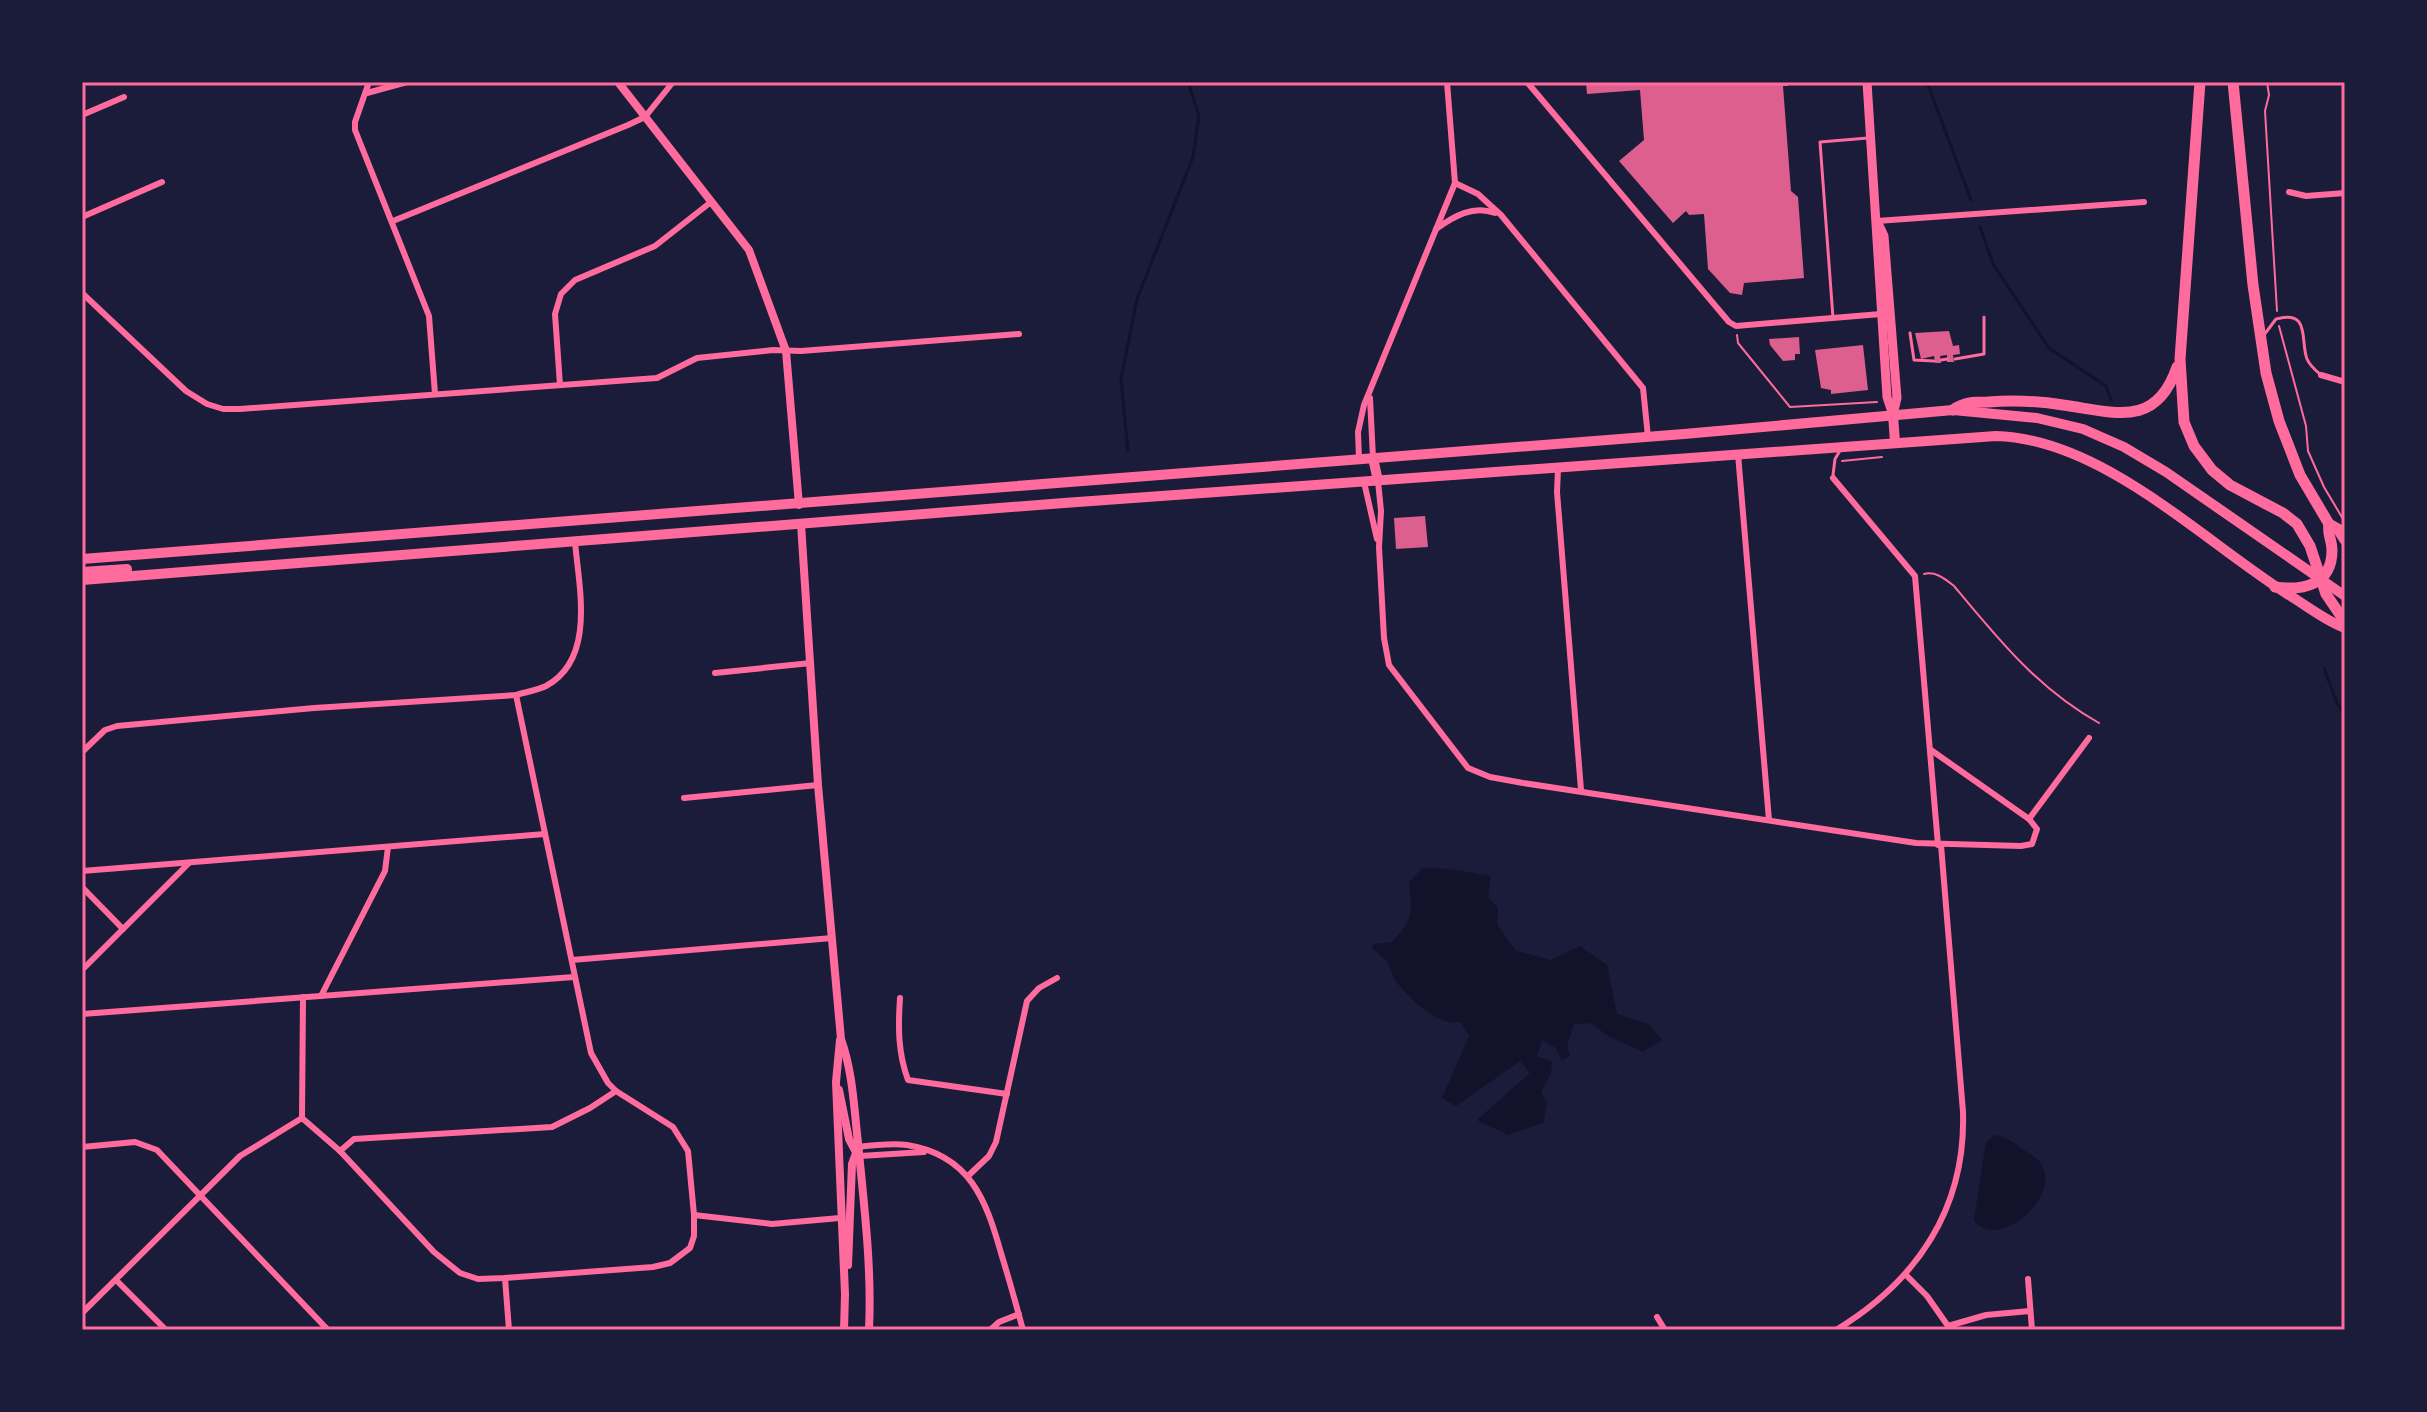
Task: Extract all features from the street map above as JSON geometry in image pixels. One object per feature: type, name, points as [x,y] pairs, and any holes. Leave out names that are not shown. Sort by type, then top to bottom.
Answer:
[{"type":"highway","points":[[2200,82],[2180,359],[2184,422],[2201,457],[2230,485],[2283,513],[2297,524],[2310,546],[2326,594],[2345,622]]},
{"type":"highway","points":[[2233,82],[2260,347],[2275,411],[2288,448],[2313,499],[2329,524],[2338,529],[2345,540]]},
{"type":"highway","points":[[1953,410],[1962,403],[2007,401],[2136,412],[2154,404],[2164,394],[2180,359]]},
{"type":"highway","points":[[82,559],[799,505],[1953,410],[2037,418],[2083,429],[2124,447],[2166,472],[2345,596]]},
{"type":"highway","points":[[1893,415],[1895,442]]},
{"type":"highway","points":[[82,580],[1996,436],[2023,437],[2080,455],[2126,482],[2275,587],[2345,628]]},
{"type":"highway","points":[[1373,458],[1378,481]]},
{"type":"highway","points":[[1359,459],[1364,482]]},
{"type":"highway","points":[[799,505],[801,524]]},
{"type":"highway","points":[[2275,587],[2302,589],[2320,580],[2327,570],[2332,551],[2327,536],[2329,524]]},
{"type":"highway","points":[[82,572],[148,568],[193,570]]},
{"type":"main road","points":[[1867,82],[1887,397],[1893,415]]},
{"type":"main road","points":[[1877,221],[1884,236],[1897,395],[1893,415]]},
{"type":"street","points":[[369,82],[355,130],[429,316],[435,394]]},
{"type":"street","points":[[367,93],[407,82]]},
{"type":"street","points":[[618,82],[749,250],[786,351],[799,505]]},
{"type":"street","points":[[393,221],[645,117],[673,82]]},
{"type":"street","points":[[1359,459],[1359,425],[1372,387],[1455,183],[1447,82]]},
{"type":"street","points":[[1527,82],[1729,322],[1736,326],[1881,314]]},
{"type":"street","points":[[82,115],[124,97]]},
{"type":"street","points":[[82,217],[162,182]]},
{"type":"street","points":[[1455,183],[1478,194],[1501,215],[1643,388],[1648,437]]},
{"type":"street","points":[[2289,192],[2306,196],[2345,193]]},
{"type":"street","points":[[560,385],[555,314],[561,294],[575,280],[655,246],[711,202]]},
{"type":"street","points":[[1877,221],[2144,202]]},
{"type":"street","points":[[1436,229],[1464,212],[1488,211],[1501,215]]},
{"type":"street","points":[[82,293],[186,391],[207,404],[223,409],[657,378],[697,358],[1019,334]]},
{"type":"street","points":[[2321,375],[2345,382]]},
{"type":"street","points":[[1372,387],[1369,416],[1373,458]]},
{"type":"street","points":[[1738,454],[1769,820]]},
{"type":"street","points":[[1558,469],[1557,492],[1581,790]]},
{"type":"street","points":[[1833,478],[1915,576],[1963,1112],[1963,1145],[1958,1175],[1949,1207],[1930,1241],[1905,1274],[1880,1298],[1836,1330]]},
{"type":"street","points":[[1378,481],[1384,638],[1389,665],[1468,768],[1490,777],[1939,845],[2026,846],[2033,842],[2037,833],[2029,819],[1931,750]]},
{"type":"street","points":[[1364,482],[1379,547]]},
{"type":"street","points":[[801,524],[818,785],[841,1039],[851,1075],[870,1294],[869,1330]]},
{"type":"street","points":[[82,752],[105,730],[117,726],[314,708],[516,695],[546,686],[567,669],[578,645],[581,628],[575,542]]},
{"type":"street","points":[[715,673],[811,663]]},
{"type":"street","points":[[303,997],[302,1118],[340,1151],[448,1265],[460,1273],[478,1279],[653,1267],[670,1263],[690,1248],[694,1236],[694,1215],[688,1151],[673,1127],[608,1083],[591,1053],[516,695]]},
{"type":"street","points":[[2029,819],[2089,738]]},
{"type":"street","points":[[684,798],[818,785]]},
{"type":"street","points":[[82,871],[545,834]]},
{"type":"street","points":[[321,996],[385,871],[388,847]]},
{"type":"street","points":[[82,970],[189,863]]},
{"type":"street","points":[[82,887],[123,929]]},
{"type":"street","points":[[572,960],[832,938]]},
{"type":"street","points":[[82,1014],[574,977]]},
{"type":"street","points":[[968,1176],[989,1156],[996,1142],[1027,1001],[1039,988],[1057,978]]},
{"type":"street","points":[[900,998],[898,1029],[902,1064],[908,1080],[1007,1094]]},
{"type":"street","points":[[841,1039],[836,1082],[845,1294]]},
{"type":"street","points":[[836,1082],[844,1103],[849,1139],[858,1152]]},
{"type":"street","points":[[340,1151],[354,1139],[552,1127],[616,1091]]},
{"type":"street","points":[[82,1313],[240,1156],[302,1118]]},
{"type":"street","points":[[82,1147],[135,1142],[157,1150],[328,1330]]},
{"type":"street","points":[[858,1152],[932,1153],[955,1164],[968,1176],[990,1213],[1023,1330]]},
{"type":"street","points":[[844,1330],[852,1164],[858,1152]]},
{"type":"street","points":[[694,1215],[772,1224],[840,1218]]},
{"type":"street","points":[[1905,1274],[1927,1296],[1948,1328],[1986,1315],[2030,1311]]},
{"type":"street","points":[[505,1278],[509,1330]]},
{"type":"street","points":[[2028,1279],[2032,1330]]},
{"type":"street","points":[[116,1280],[166,1330]]},
{"type":"street","points":[[990,1330],[999,1322],[1019,1314]]},
{"type":"street","points":[[1657,1317],[1665,1330]]},
{"type":"lane","points":[[1833,318],[1820,142],[1871,138]]},
{"type":"lane","points":[[1955,359],[1984,354],[1984,317]]},
{"type":"lane","points":[[2260,347],[2267,329],[2278,318],[2289,317],[2301,324],[2307,359],[2321,375]]},
{"type":"lane","points":[[1910,333],[1914,360],[1934,361]]},
{"type":"lane","points":[[1833,478],[1835,459],[1843,446]]},
{"type":"path","points":[[2267,82],[2269,95],[2265,111],[2278,318],[2306,426],[2308,451],[2345,523]]},
{"type":"path","points":[[1736,326],[1738,343],[1790,407],[1878,401]]},
{"type":"path","points":[[1841,461],[1882,457]]},
{"type":"path","points":[[1915,576],[1930,573],[1941,576],[1954,586],[2027,671],[2056,696],[2099,723]]},
{"type":"shaded area","points":[[1422,868],[1491,876],[1488,898],[1498,908],[1497,924],[1516,951],[1551,960],[1580,946],[1607,965],[1617,1014],[1649,1024],[1662,1040],[1643,1052],[1610,1037],[1590,1023],[1574,1024],[1567,1046],[1570,1055],[1562,1061],[1556,1048],[1542,1040],[1537,1056],[1552,1062],[1551,1074],[1541,1091],[1547,1103],[1543,1123],[1508,1135],[1477,1120],[1530,1073],[1520,1061],[1456,1106],[1442,1098],[1469,1036],[1461,1022],[1443,1020],[1418,1004],[1398,984],[1386,961],[1372,948],[1374,944],[1392,942],[1408,921],[1411,909],[1409,883]]},
{"type":"shaded area","points":[[1995,1135],[2008,1139],[2037,1159],[2045,1177],[2043,1191],[2035,1205],[2024,1217],[1997,1230],[1984,1228],[1974,1220],[1986,1142]]},
{"type":"building","points":[[1586,82],[1787,82],[1788,86],[1783,86],[1791,191],[1798,197],[1804,278],[1744,283],[1742,295],[1730,293],[1708,269],[1704,214],[1689,215],[1686,211],[1673,223],[1619,161],[1644,140],[1640,90],[1587,94]]},
{"type":"building","points":[[1949,331],[1953,346],[1959,345],[1960,354],[1953,355],[1954,362],[1947,362],[1947,355],[1940,356],[1941,363],[1935,363],[1934,356],[1921,359],[1915,333]]},
{"type":"building","points":[[1799,337],[1800,354],[1795,354],[1795,360],[1783,361],[1770,345],[1769,339]]},
{"type":"building","points":[[1863,345],[1868,390],[1831,394],[1831,390],[1821,388],[1815,350]]},
{"type":"building","points":[[1425,516],[1428,547],[1396,549],[1394,518]]},
{"type":"waterway","points":[[1128,451],[1121,379],[1137,299],[1193,157],[1199,116],[1188,82]]},
{"type":"waterway","points":[[1927,82],[1971,200]]},
{"type":"waterway","points":[[1980,227],[1993,264],[2049,348],[2106,386],[2111,400]]},
{"type":"waterway","points":[[2324,668],[2337,703],[2345,715]]}]
